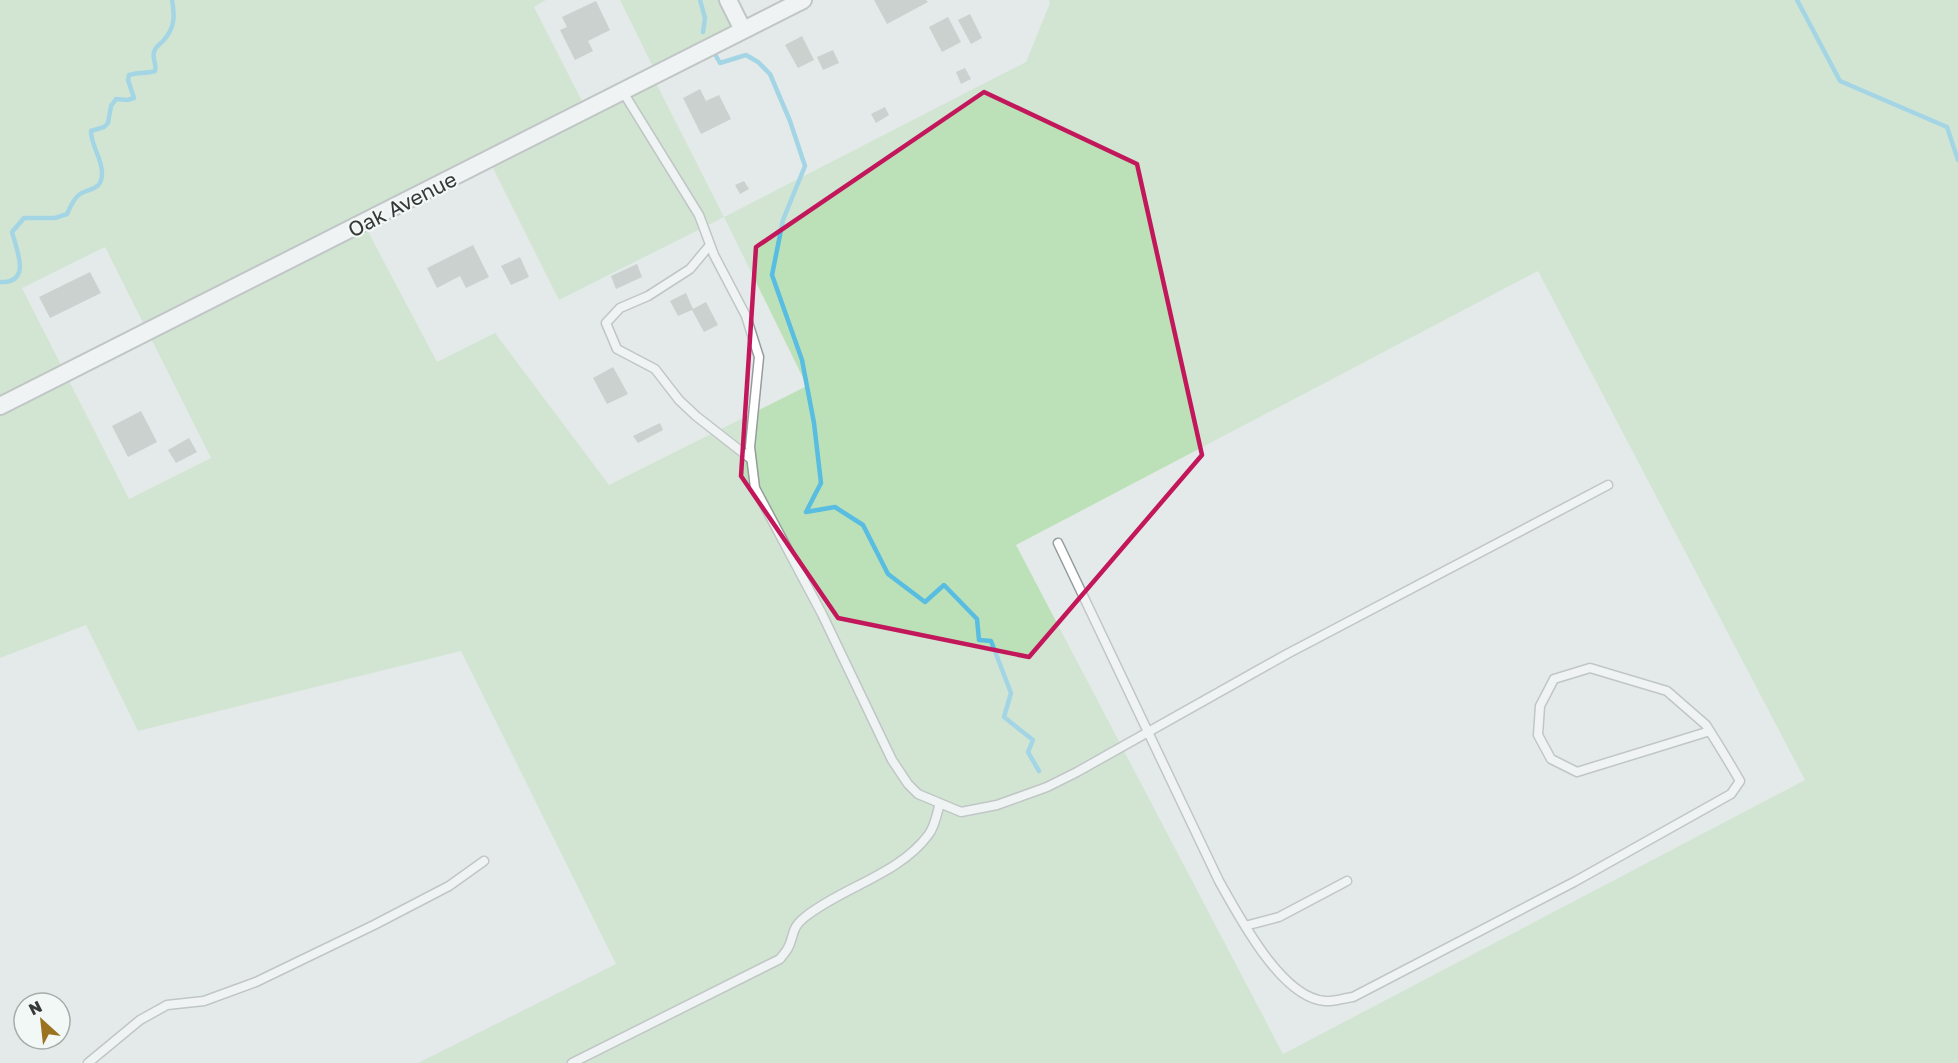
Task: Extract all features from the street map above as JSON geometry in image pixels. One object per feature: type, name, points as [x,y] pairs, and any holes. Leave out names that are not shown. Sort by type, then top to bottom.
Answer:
[{"type":"street","points":[[728,0],[743,30]]},
{"type":"street","name":"Oak Avenue","points":[[0,406],[803,0]]},
{"type":"lane","points":[[623,92],[699,215],[710,245],[746,316],[759,357],[750,447],[755,488],[822,614],[892,760],[908,784],[918,794],[961,812],[997,805],[1057,782],[1122,748],[1148,731],[1287,654],[1608,485]]},
{"type":"lane","points":[[710,245],[690,269],[648,296],[620,308],[606,323],[617,349],[656,369],[687,408],[752,459]]},
{"type":"lane","points":[[1058,543],[1219,881],[1245,926],[1273,967],[1302,992],[1324,1001],[1353,997],[1574,882],[1731,794],[1740,781],[1710,731],[1706,725],[1667,691],[1590,668],[1554,679],[1540,706],[1538,735],[1551,759],[1577,772],[1710,731]]},
{"type":"lane","points":[[572,1063],[780,959],[789,948],[792,932],[804,918],[830,900],[890,868],[911,853],[930,832],[940,803]]},
{"type":"lane","points":[[88,1063],[140,1020],[167,1005],[204,1001],[256,982],[438,892],[484,861]]},
{"type":"lane","points":[[1245,926],[1279,916],[1347,881]]},
{"type":"highlighted area","points":[[984,92],[1137,164],[1202,455],[1029,657],[838,618],[741,476],[756,247]]},
{"type":"green space","points":[[0,0],[546,0],[534,7],[587,111],[653,77],[724,217],[1026,62],[1050,3],[1049,0],[1958,0],[1958,1063],[418,1063],[616,964],[461,651],[138,731],[86,625],[0,658]],"holes":[[[489,160],[559,300],[724,217],[807,386],[609,485],[495,333],[437,362],[364,224]],[[105,247],[211,458],[129,499],[22,288]],[[1538,271],[1805,780],[1283,1054],[1016,545]]]},
{"type":"green space","points":[[620,0],[728,0],[743,30],[657,75]]},
{"type":"building","points":[[874,0],[926,0],[928,2],[887,24]]},
{"type":"building","points":[[596,1],[610,30],[588,41],[593,51],[575,60],[560,30],[567,27],[562,17]]},
{"type":"building","points":[[970,14],[982,38],[971,44],[958,20]]},
{"type":"building","points":[[948,17],[961,42],[942,52],[929,27]]},
{"type":"building","points":[[802,36],[814,60],[798,68],[785,45]]},
{"type":"building","points":[[833,50],[839,63],[823,70],[817,57]]},
{"type":"building","points":[[965,68],[971,79],[961,84],[956,72]]},
{"type":"building","points":[[700,89],[706,101],[719,95],[731,119],[701,134],[683,98]]},
{"type":"building","points":[[885,107],[889,115],[876,123],[871,114]]},
{"type":"building","points":[[744,181],[749,189],[740,194],[735,185]]},
{"type":"building","points":[[473,245],[489,277],[466,288],[460,276],[437,288],[427,268]]},
{"type":"building","points":[[520,257],[529,277],[511,285],[501,266]]},
{"type":"building","points":[[637,264],[642,277],[616,289],[611,276]]},
{"type":"building","points":[[90,272],[101,293],[50,318],[39,297]]},
{"type":"building","points":[[686,293],[693,309],[706,302],[718,325],[704,332],[692,310],[678,316],[670,301]]},
{"type":"building","points":[[613,367],[628,394],[607,404],[593,378]]},
{"type":"building","points":[[141,411],[157,442],[128,457],[112,426]]},
{"type":"building","points":[[660,423],[663,430],[638,443],[633,436]]},
{"type":"building","points":[[189,438],[197,452],[176,463],[168,450]]},
{"type":"waterway","points":[[0,282],[10,281],[19,272],[19,256],[12,232],[24,218],[55,218],[67,214],[78,196],[100,183],[102,168],[91,131],[104,127],[108,123],[111,106],[116,99],[134,98],[128,80],[129,75],[155,71],[156,47],[167,36],[173,22],[172,0]]},
{"type":"waterway","points":[[700,0],[705,18],[703,32]]},
{"type":"waterway","points":[[1797,0],[1840,81],[1947,127],[1958,160]]},
{"type":"waterway","points":[[716,56],[720,63],[746,55],[758,62],[770,74],[790,121],[805,166],[783,220],[772,275],[802,360],[814,423],[821,483],[806,512],[835,507],[863,525],[888,574],[925,602],[944,585],[977,619],[979,640],[991,641],[1011,693],[1004,717],[1033,740],[1028,752],[1039,771]]}]
